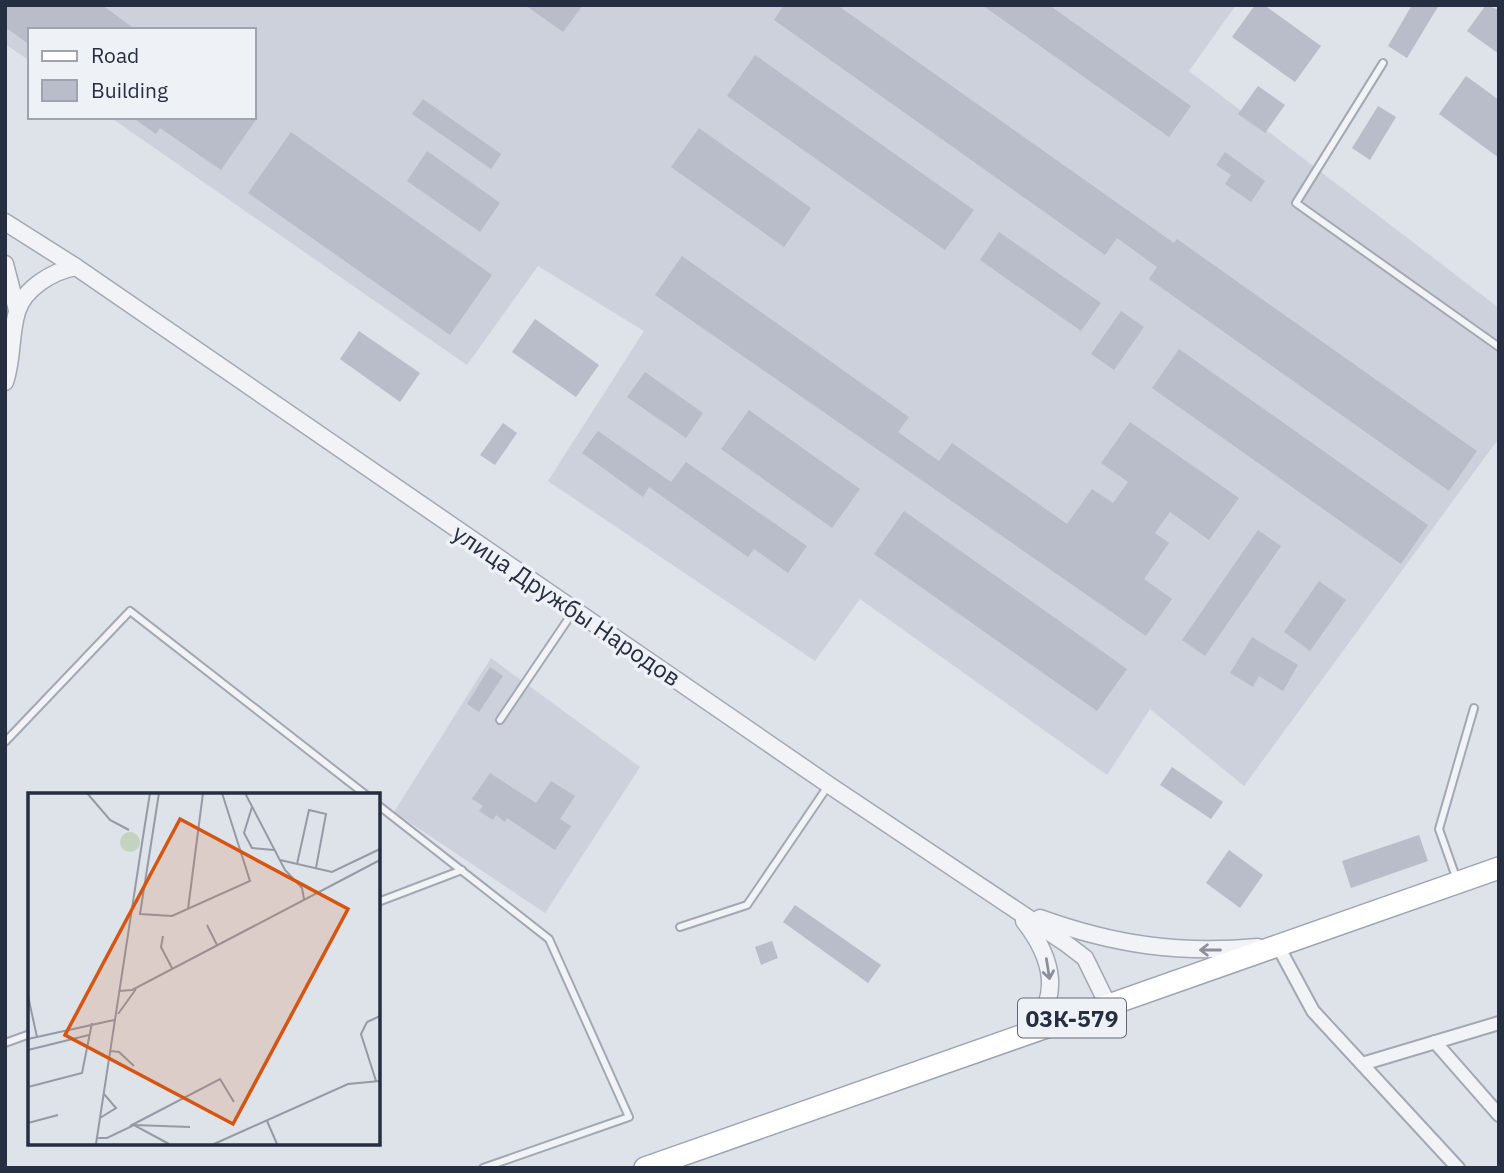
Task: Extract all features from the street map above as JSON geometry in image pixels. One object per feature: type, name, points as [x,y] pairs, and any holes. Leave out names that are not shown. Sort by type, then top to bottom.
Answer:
[{"type":"main road","name":"03К-579","points":[[645,1168],[1499,868]]},
{"type":"street","name":"улица Дружбы Народов","points":[[5,222],[76,267],[1085,958],[1108,1005]]},
{"type":"street","points":[[5,264],[17,310],[12,361],[5,382]]},
{"type":"street","points":[[17,310],[48,276],[76,267]]},
{"type":"street","points":[[1017,910],[1073,930],[1126,944],[1169,950],[1278,946],[1313,1011],[1458,1168]]},
{"type":"street","points":[[1016,1039],[1033,1026],[1043,1010],[1049,992],[1050,969],[1040,942],[1017,910]]},
{"type":"street","points":[[1362,1064],[1499,1023]]},
{"type":"street","points":[[1435,1042],[1499,1115]]},
{"type":"lane","points":[[1383,63],[1296,203],[1499,347]]},
{"type":"lane","points":[[499,720],[574,610]]},
{"type":"lane","points":[[5,741],[131,611],[363,793]]},
{"type":"lane","points":[[1458,882],[1439,829],[1474,708]]},
{"type":"lane","points":[[680,928],[747,905],[829,785]]},
{"type":"lane","points":[[380,807],[549,939],[629,1117],[483,1168]]},
{"type":"lane","points":[[380,901],[462,870]]},
{"type":"lane","points":[[5,1043],[28,1035]]},
{"type":"shaded area","points":[[5,5],[1236,5],[1189,71],[1499,308],[1499,438],[1244,786],[1150,709],[1107,775],[860,599],[815,661],[548,481],[644,331],[538,266],[467,365],[113,119],[256,119],[256,28],[28,28],[28,60],[5,44]]},
{"type":"shaded area","points":[[491,658],[640,767],[545,913],[394,812]]},
{"type":"building","points":[[5,5],[102,5],[133,28],[28,28],[28,44],[5,27]]},
{"type":"building","points":[[525,5],[583,5],[563,32]]},
{"type":"building","points":[[784,5],[837,5],[1174,243],[1177,239],[1477,451],[1449,491],[1149,279],[1157,267],[1117,238],[1105,255],[774,20]]},
{"type":"building","points":[[982,5],[1049,5],[1191,106],[1169,137]]},
{"type":"building","points":[[1255,5],[1264,5],[1321,46],[1295,82],[1232,37]]},
{"type":"building","points":[[1412,5],[1439,5],[1407,58],[1388,46]]},
{"type":"building","points":[[1486,5],[1499,10],[1499,54],[1467,31]]},
{"type":"building","points":[[755,55],[974,210],[945,250],[727,96]]},
{"type":"building","points":[[1466,76],[1499,100],[1499,158],[1439,114]]},
{"type":"building","points":[[1258,86],[1285,105],[1265,133],[1238,114]]},
{"type":"building","points":[[423,99],[501,154],[491,169],[412,114]]},
{"type":"building","points":[[1378,106],[1396,117],[1370,160],[1352,148]]},
{"type":"building","points":[[258,117],[221,170],[160,128],[156,134],[135,119]]},
{"type":"building","points":[[699,128],[811,208],[784,247],[671,167]]},
{"type":"building","points":[[291,132],[492,275],[450,335],[248,193]]},
{"type":"building","points":[[427,151],[500,203],[480,232],[407,181]]},
{"type":"building","points":[[1225,152],[1265,181],[1251,202],[1225,184],[1231,175],[1216,165]]},
{"type":"building","points":[[999,232],[1101,303],[1081,331],[980,260]]},
{"type":"building","points":[[682,256],[909,417],[898,432],[939,461],[952,443],[1067,524],[1092,489],[1113,503],[1128,482],[1101,463],[1130,422],[1239,498],[1209,540],[1170,512],[1155,533],[1169,543],[1144,579],[1172,599],[1146,636],[655,295]]},
{"type":"building","points":[[1121,311],[1144,327],[1114,370],[1091,354]]},
{"type":"building","points":[[535,319],[599,365],[576,397],[512,352]]},
{"type":"building","points":[[359,331],[420,373],[400,402],[340,359]]},
{"type":"building","points":[[1179,349],[1428,525],[1401,564],[1152,388]]},
{"type":"building","points":[[645,372],[703,413],[686,438],[627,397]]},
{"type":"building","points":[[749,410],[860,489],[832,528],[721,449]]},
{"type":"building","points":[[503,423],[517,433],[495,465],[480,455]]},
{"type":"building","points":[[598,431],[671,482],[686,462],[807,546],[788,573],[754,549],[748,557],[649,487],[643,497],[582,453]]},
{"type":"building","points":[[904,511],[1127,669],[1097,711],[874,554]]},
{"type":"building","points":[[1258,530],[1281,546],[1205,656],[1182,640]]},
{"type":"building","points":[[1319,581],[1346,600],[1310,651],[1284,632]]},
{"type":"building","points":[[1252,637],[1298,665],[1283,691],[1259,676],[1253,687],[1230,673]]},
{"type":"building","points":[[490,667],[503,676],[479,712],[467,704]]},
{"type":"building","points":[[1172,767],[1223,802],[1211,819],[1160,785]]},
{"type":"building","points":[[490,773],[536,803],[551,781],[575,796],[560,819],[571,826],[555,850],[507,818],[505,822],[496,815],[493,820],[479,811],[483,806],[472,799]]},
{"type":"building","points":[[1419,835],[1428,861],[1351,888],[1342,861]]},
{"type":"building","points":[[1229,850],[1263,875],[1240,908],[1206,883]]},
{"type":"building","points":[[795,905],[881,965],[868,983],[783,922]]},
{"type":"building","points":[[772,941],[778,958],[761,965],[755,947]]}]
